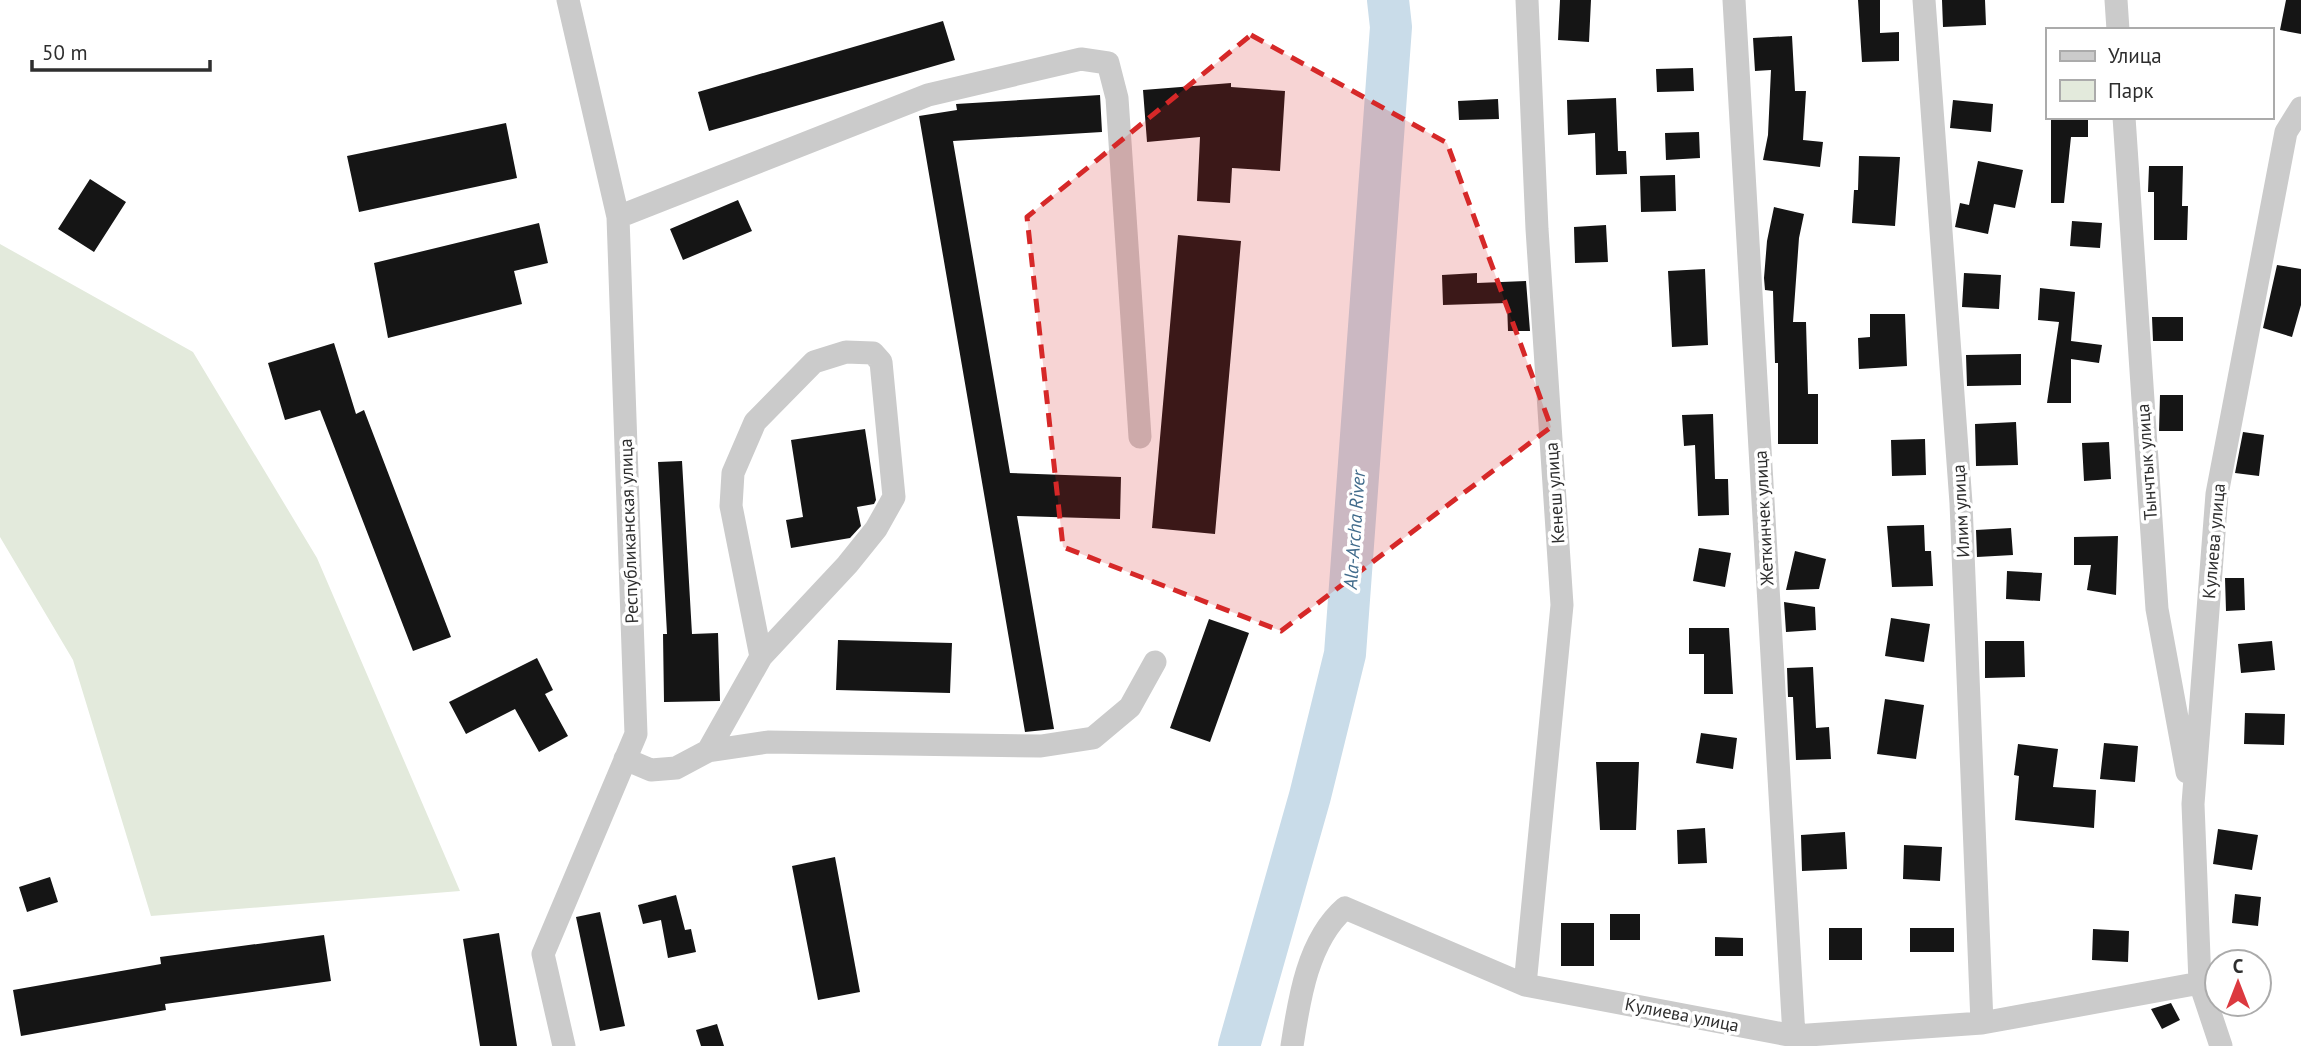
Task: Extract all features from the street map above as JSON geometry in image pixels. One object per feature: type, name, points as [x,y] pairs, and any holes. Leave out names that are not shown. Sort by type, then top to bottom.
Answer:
[{"type":"street","name":"Республиканская улица","points":[[564,1046],[543,954],[636,734],[618,217],[568,0]]},
{"type":"street","name":"Кенеш улица","points":[[1525,985],[1562,605],[1537,229],[1527,0]]},
{"type":"street","name":"Жеткинчек улица","points":[[1734,0],[1794,1036]]},
{"type":"street","name":"Илим улица","points":[[1924,0],[1961,503],[1982,1023]]},
{"type":"street","points":[[2116,0],[2118,28]]},
{"type":"street","points":[[618,217],[928,95],[1081,59],[1108,63],[1117,98],[1140,437]]},
{"type":"street","name":"Кулиева улица","points":[[2221,1046],[2200,983],[2193,804],[2217,494],[2286,132],[2301,108]]},
{"type":"street","name":"Тынчтык улица","points":[[2124,119],[2157,609],[2193,804]]},
{"type":"street","points":[[708,751],[761,657],[847,565],[876,529],[894,497],[881,362],[873,353],[846,352],[814,362],[755,422],[733,473],[731,506],[761,657]]},
{"type":"street","points":[[625,760],[651,770],[676,768],[708,751],[768,742],[1041,746],[1093,738],[1130,707],[1155,662]]},
{"type":"street","name":"Кулиева улица","points":[[1292,1046],[1299,996],[1328,923],[1345,908],[1525,985],[1794,1036],[1982,1023],[2200,983]]},
{"type":"highlighted area","points":[[1251,35],[1447,143],[1551,427],[1281,631],[1063,547],[1027,217]]},
{"type":"green space","points":[[0,244],[193,352],[317,558],[460,891],[151,916],[73,660],[0,537]]},
{"type":"building","points":[[1560,0],[1591,0],[1589,42],[1558,40]]},
{"type":"building","points":[[1858,0],[1880,0],[1880,33],[1899,32],[1899,61],[1862,62]]},
{"type":"building","points":[[1942,0],[1985,0],[1986,25],[1943,27]]},
{"type":"building","points":[[2286,0],[2301,0],[2301,34],[2280,30]]},
{"type":"building","points":[[943,21],[955,60],[709,131],[698,92]]},
{"type":"building","points":[[1792,36],[1795,91],[1806,91],[1803,140],[1823,142],[1820,167],[1763,160],[1768,135],[1771,70],[1755,71],[1753,38]]},
{"type":"building","points":[[1693,68],[1694,91],[1657,92],[1656,69]]},
{"type":"building","points":[[1231,83],[1231,87],[1285,91],[1280,171],[1232,168],[1230,203],[1197,201],[1200,137],[1147,142],[1143,90]]},
{"type":"building","points":[[1100,95],[1102,132],[953,141],[1010,473],[1121,477],[1120,519],[1017,516],[1054,729],[1025,732],[919,116],[957,110],[956,104]]},
{"type":"building","points":[[1616,98],[1618,151],[1626,151],[1627,174],[1596,175],[1595,133],[1568,135],[1567,100]]},
{"type":"building","points":[[1498,99],[1499,119],[1459,120],[1458,101]]},
{"type":"building","points":[[1953,100],[1993,104],[1991,132],[1950,128]]},
{"type":"building","points":[[2051,119],[2088,119],[2088,137],[2071,137],[2064,203],[2051,203]]},
{"type":"building","points":[[506,123],[517,178],[359,212],[347,156]]},
{"type":"building","points":[[1699,132],[1700,158],[1666,160],[1665,133]]},
{"type":"building","points":[[1859,156],[1900,157],[1895,226],[1852,223],[1854,190],[1858,190]]},
{"type":"building","points":[[1978,161],[2023,170],[2015,208],[1994,204],[1988,234],[1955,227],[1960,203],[1969,205]]},
{"type":"building","points":[[2149,166],[2183,166],[2182,206],[2188,206],[2187,240],[2154,240],[2154,192],[2148,192]]},
{"type":"building","points":[[1675,175],[1676,211],[1641,212],[1640,176]]},
{"type":"building","points":[[90,179],[126,202],[94,252],[58,229]]},
{"type":"building","points":[[738,200],[752,231],[683,260],[670,229]]},
{"type":"building","points":[[1774,207],[1804,214],[1799,238],[1793,322],[1806,322],[1808,394],[1818,394],[1818,444],[1778,444],[1778,363],[1775,363],[1773,291],[1765,290],[1764,278],[1767,241]]},
{"type":"building","points":[[2072,221],[2102,223],[2100,248],[2070,246]]},
{"type":"building","points":[[539,223],[548,263],[514,271],[522,304],[388,338],[374,263]]},
{"type":"building","points":[[1606,225],[1608,262],[1575,263],[1574,227]]},
{"type":"building","points":[[1178,235],[1241,241],[1215,534],[1152,528]]},
{"type":"building","points":[[2277,265],[2301,269],[2301,305],[2292,337],[2263,328]]},
{"type":"building","points":[[1705,269],[1708,345],[1672,347],[1668,271]]},
{"type":"building","points":[[1477,273],[1477,283],[1526,281],[1530,331],[1508,331],[1507,303],[1443,305],[1442,275]]},
{"type":"building","points":[[1964,273],[2001,275],[1999,309],[1962,307]]},
{"type":"building","points":[[2040,288],[2075,292],[2071,341],[2102,345],[2099,363],[2071,359],[2071,403],[2047,403],[2059,322],[2038,320]]},
{"type":"building","points":[[1870,314],[1905,314],[1907,366],[1859,369],[1858,338],[1870,337]]},
{"type":"building","points":[[2152,317],[2183,317],[2183,341],[2153,341]]},
{"type":"building","points":[[334,343],[356,414],[364,410],[451,637],[413,651],[320,410],[285,420],[268,363]]},
{"type":"building","points":[[2021,354],[2021,385],[1967,386],[1966,355]]},
{"type":"building","points":[[2160,395],[2183,395],[2183,431],[2159,431]]},
{"type":"building","points":[[1713,414],[1715,479],[1728,479],[1729,515],[1698,516],[1695,445],[1684,446],[1682,415]]},
{"type":"building","points":[[2016,422],[2018,465],[1976,466],[1975,424]]},
{"type":"building","points":[[865,429],[876,500],[874,504],[857,507],[861,526],[850,538],[791,548],[786,520],[803,517],[791,440]]},
{"type":"building","points":[[2243,432],[2264,435],[2259,476],[2235,473]]},
{"type":"building","points":[[1925,439],[1926,475],[1892,476],[1891,440]]},
{"type":"building","points":[[2109,442],[2111,479],[2084,481],[2082,443]]},
{"type":"building","points":[[682,461],[692,634],[718,633],[720,701],[664,702],[663,634],[667,634],[658,462]]},
{"type":"building","points":[[1924,525],[1925,551],[1931,551],[1933,586],[1892,587],[1887,526]]},
{"type":"building","points":[[2011,528],[2013,555],[1977,557],[1976,530]]},
{"type":"building","points":[[2118,536],[2116,595],[2087,590],[2091,565],[2074,565],[2074,537]]},
{"type":"building","points":[[1699,548],[1731,553],[1725,587],[1693,581]]},
{"type":"building","points":[[1795,551],[1826,559],[1819,589],[1786,590]]},
{"type":"building","points":[[2007,571],[2042,573],[2040,601],[2006,599]]},
{"type":"building","points":[[2225,578],[2244,578],[2245,610],[2226,611]]},
{"type":"building","points":[[1784,602],[1815,607],[1816,630],[1786,632]]},
{"type":"building","points":[[1891,618],[1930,624],[1924,662],[1885,656]]},
{"type":"building","points":[[1209,619],[1249,633],[1210,742],[1170,728]]},
{"type":"building","points":[[1689,628],[1729,628],[1733,694],[1704,694],[1704,654],[1689,654]]},
{"type":"building","points":[[838,640],[952,643],[950,693],[836,690]]},
{"type":"building","points":[[1985,641],[2024,641],[2025,677],[1985,678]]},
{"type":"building","points":[[2272,641],[2275,670],[2241,673],[2238,644]]},
{"type":"building","points":[[537,658],[553,690],[545,694],[568,736],[539,752],[515,709],[466,734],[449,702]]},
{"type":"building","points":[[1813,667],[1816,728],[1829,727],[1831,759],[1796,760],[1793,697],[1788,697],[1787,668]]},
{"type":"building","points":[[1885,699],[1924,705],[1916,759],[1877,754]]},
{"type":"building","points":[[2245,713],[2285,714],[2284,745],[2244,744]]},
{"type":"building","points":[[1701,733],[1737,738],[1733,769],[1696,763]]},
{"type":"building","points":[[2104,743],[2138,746],[2135,782],[2100,779]]},
{"type":"building","points":[[2018,744],[2058,749],[2053,787],[2096,790],[2094,828],[2015,820],[2019,776],[2014,775]]},
{"type":"building","points":[[1596,762],[1639,762],[1636,830],[1600,830]]},
{"type":"building","points":[[1705,828],[1707,863],[1678,864],[1677,830]]},
{"type":"building","points":[[2218,829],[2258,835],[2252,870],[2213,864]]},
{"type":"building","points":[[1845,832],[1847,869],[1802,871],[1801,835]]},
{"type":"building","points":[[1904,845],[1942,847],[1940,881],[1903,879]]},
{"type":"building","points":[[835,857],[860,992],[818,1000],[792,866]]},
{"type":"building","points":[[50,877],[58,902],[27,912],[19,887]]},
{"type":"building","points":[[2235,894],[2261,897],[2258,926],[2232,923]]},
{"type":"building","points":[[676,895],[685,930],[691,929],[696,952],[668,958],[661,920],[643,924],[638,905]]},
{"type":"building","points":[[600,912],[625,1026],[600,1031],[576,917]]},
{"type":"building","points":[[1610,914],[1640,914],[1640,940],[1610,940]]},
{"type":"building","points":[[1561,923],[1594,923],[1594,966],[1561,966]]},
{"type":"building","points":[[1829,928],[1862,928],[1862,960],[1829,960]]},
{"type":"building","points":[[1910,928],[1954,928],[1954,952],[1910,952]]},
{"type":"building","points":[[2093,929],[2129,931],[2128,962],[2092,960]]},
{"type":"building","points":[[499,933],[517,1046],[480,1046],[463,939]]},
{"type":"building","points":[[324,935],[331,981],[165,1004],[166,1010],[21,1036],[13,990],[161,964],[160,957]]},
{"type":"building","points":[[1715,937],[1743,938],[1743,956],[1715,956]]},
{"type":"building","points":[[2171,1003],[2180,1020],[2162,1029],[2151,1009]]},
{"type":"building","points":[[717,1024],[724,1046],[701,1046],[696,1030]]},
{"type":"waterway","name":"Ala-Archa River","points":[[1239,1046],[1310,796],[1345,654],[1391,27],[1388,0]]}]
